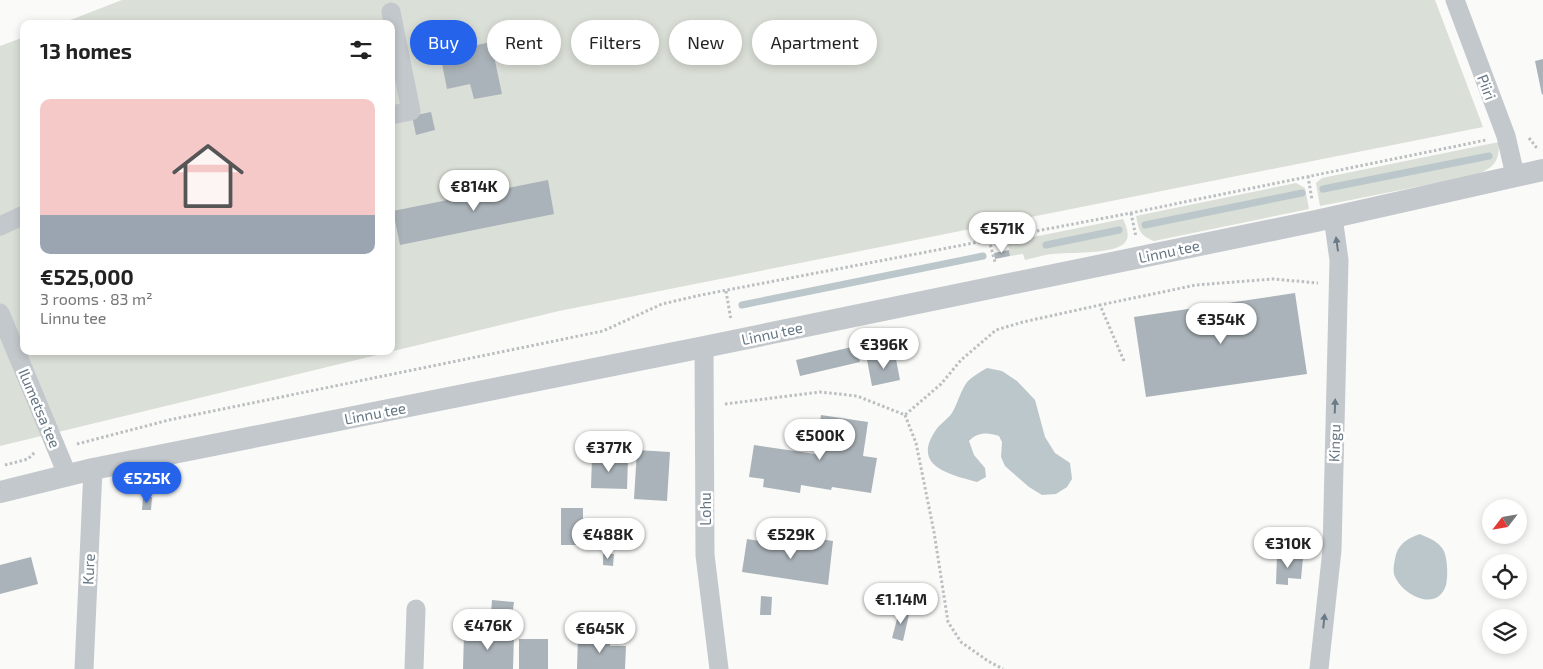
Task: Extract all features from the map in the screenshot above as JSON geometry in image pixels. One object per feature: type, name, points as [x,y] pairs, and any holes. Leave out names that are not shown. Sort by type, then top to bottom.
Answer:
[{"type":"street","name":"Piiri","points":[[1455,0],[1506,136],[1515,175]]},
{"type":"street","points":[[391,12],[393,20]]},
{"type":"street","points":[[395,32],[411,111],[395,114]]},
{"type":"street","name":"Linnu tee","points":[[0,492],[67,474],[704,347],[1333,217],[1543,170]]},
{"type":"street","name":"Kingu","points":[[1319,669],[1332,550],[1339,285],[1339,260],[1333,217]]},
{"type":"street","points":[[0,226],[20,218]]},
{"type":"street","name":"Ilumetsa tee","points":[[0,314],[67,474]]},
{"type":"street","name":"Lohu","points":[[704,347],[705,555],[719,669]]},
{"type":"street","name":"Kure","points":[[84,669],[93,469]]},
{"type":"street","points":[[414,669],[416,609]]},
{"type":"path","points":[[0,467],[28,459],[36,451],[36,440],[51,434],[68,434],[77,444],[169,420],[603,331],[662,304],[1140,211],[1525,132],[1536,147],[1543,148]]},
{"type":"path","points":[[988,240],[994,263],[1001,261]]},
{"type":"path","points":[[905,415],[941,384],[961,360],[996,330],[1024,322],[1196,285],[1273,279],[1339,285]]},
{"type":"path","points":[[1100,305],[1124,361]]},
{"type":"path","points":[[704,406],[820,392],[857,396],[905,415],[916,444],[920,463],[934,532],[948,622],[961,642],[1003,669]]},
{"type":"shaded area","points":[[122,0],[1435,0],[1483,127],[559,311],[395,351],[395,20],[70,20]]},
{"type":"shaded area","points":[[20,38],[20,355],[377,355],[0,446],[0,46]]},
{"type":"shaded area","points":[[1499,142],[1495,163],[1477,175],[1320,206],[1316,183],[1322,178]]},
{"type":"shaded area","points":[[1296,183],[1305,188],[1309,209],[1154,241],[1140,232],[1136,216]]},
{"type":"shaded area","points":[[1123,219],[1128,236],[1126,241],[1113,249],[1052,254],[1025,260],[1023,254],[1010,256],[1008,242]]},
{"type":"shaded area","points":[[987,368],[1002,371],[1017,381],[1035,400],[1045,437],[1055,453],[1070,463],[1072,479],[1067,487],[1056,494],[1042,495],[1029,487],[1005,466],[1001,457],[1002,442],[999,436],[987,433],[979,434],[969,441],[974,455],[985,468],[986,477],[977,482],[947,473],[932,462],[928,454],[929,445],[934,433],[952,413],[968,381]]},
{"type":"shaded area","points":[[1420,534],[1437,543],[1442,548],[1446,561],[1446,585],[1441,594],[1427,600],[1411,594],[1403,588],[1394,574],[1396,554],[1400,546],[1407,540]]},
{"type":"building","points":[[487,43],[487,65],[496,65],[502,94],[474,99],[470,84],[447,89],[442,65],[477,65],[477,45]]},
{"type":"building","points":[[1543,59],[1543,94],[1542,95],[1535,61]]},
{"type":"building","points":[[431,112],[435,130],[416,135],[412,116]]},
{"type":"building","points":[[548,180],[554,214],[400,245],[395,211]]},
{"type":"building","points":[[1009,250],[1010,256],[995,259],[994,253]]},
{"type":"building","points":[[1295,293],[1307,374],[1146,397],[1134,317]]},
{"type":"building","points":[[856,346],[860,362],[800,376],[796,360]]},
{"type":"building","points":[[895,354],[900,380],[872,386],[867,360]]},
{"type":"building","points":[[821,415],[868,422],[863,456],[877,458],[871,493],[832,487],[831,490],[801,485],[800,493],[763,487],[764,479],[749,477],[754,445],[815,454]]},
{"type":"building","points":[[637,450],[670,452],[667,501],[634,499]]},
{"type":"building","points":[[592,457],[628,459],[627,489],[591,488]]},
{"type":"building","points":[[143,497],[152,497],[151,510],[142,510]]},
{"type":"building","points":[[561,508],[583,508],[583,545],[561,545]]},
{"type":"building","points":[[607,525],[616,525],[615,546],[606,545]]},
{"type":"building","points":[[794,535],[833,541],[828,585],[742,572],[747,539],[792,546]]},
{"type":"building","points":[[603,554],[614,554],[613,566],[603,565]]},
{"type":"building","points":[[1277,555],[1303,558],[1301,579],[1288,578],[1288,585],[1276,584]]},
{"type":"building","points":[[31,557],[38,584],[0,594],[0,565]]},
{"type":"building","points":[[761,596],[772,597],[771,615],[760,615]]},
{"type":"building","points":[[492,600],[514,602],[512,616],[491,613]]},
{"type":"building","points":[[900,608],[910,610],[903,641],[892,638]]},
{"type":"building","points":[[464,633],[514,635],[513,669],[463,669]]},
{"type":"building","points":[[578,636],[610,637],[610,646],[626,646],[625,669],[577,669]]},
{"type":"building","points":[[519,639],[548,639],[548,669],[519,669]]},
{"type":"waterway","points":[[1323,189],[1489,156]]},
{"type":"waterway","points":[[1145,225],[1302,193]]},
{"type":"waterway","points":[[1046,245],[1119,230]]},
{"type":"waterway","points":[[742,305],[983,256]]}]
